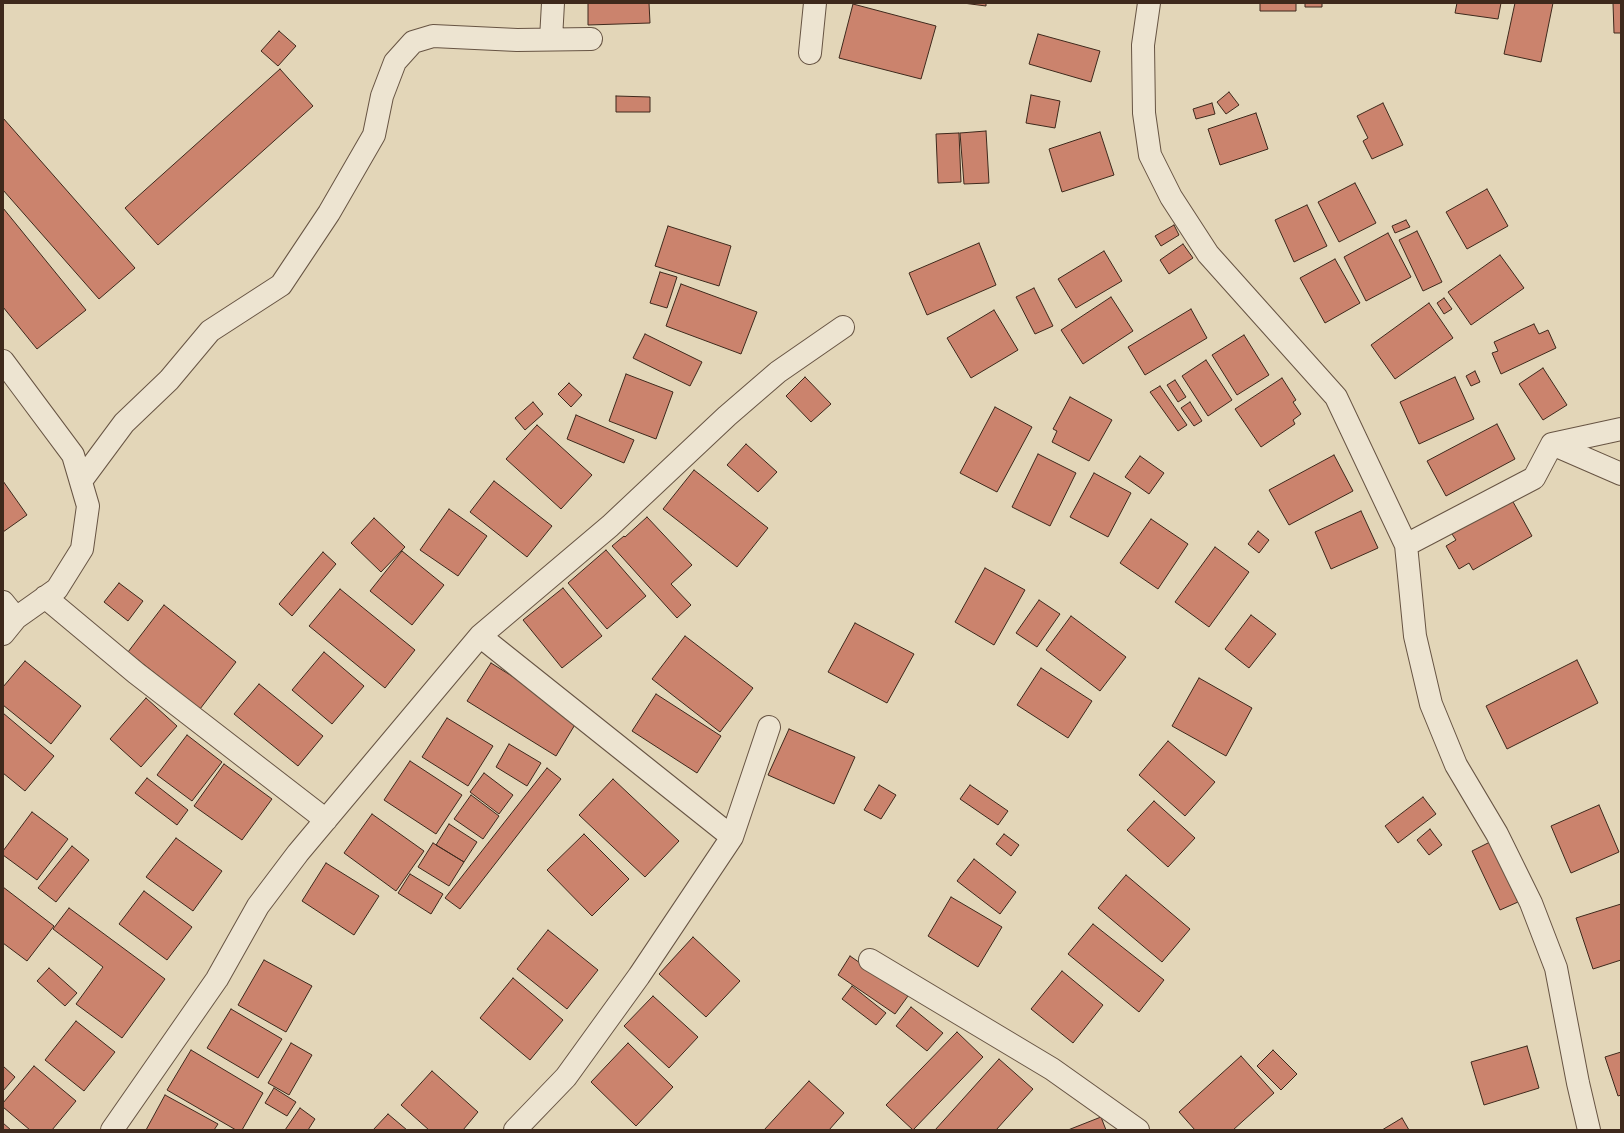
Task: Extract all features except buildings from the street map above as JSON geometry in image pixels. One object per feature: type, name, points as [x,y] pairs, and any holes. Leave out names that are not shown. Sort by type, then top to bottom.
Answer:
[{"type":"street","points":[[551,40],[553,3]]},
{"type":"street","points":[[810,53],[815,3]]},
{"type":"street","points":[[1149,3],[1143,45],[1144,113],[1150,156],[1171,197],[1208,254],[1336,396],[1406,545],[1415,636],[1430,704],[1456,765],[1497,834],[1531,903],[1556,968],[1578,1083],[1589,1130]]},
{"type":"street","points":[[81,481],[124,423],[169,380],[210,331],[281,285],[329,213],[374,135],[382,96],[395,62],[413,42],[433,36],[517,40],[591,39]]},
{"type":"street","points":[[112,1130],[217,979],[258,906],[298,852],[480,636],[610,526],[727,416],[778,372],[843,327]]},
{"type":"street","points":[[3,361],[73,455],[88,506],[82,549],[57,589],[7,618]]},
{"type":"street","points":[[1406,545],[1534,478],[1552,444],[1621,429]]},
{"type":"street","points":[[1552,444],[1621,474]]},
{"type":"street","points":[[45,597],[142,678],[326,820]]},
{"type":"street","points":[[480,636],[732,837]]},
{"type":"street","points":[[515,1130],[566,1077],[639,976],[732,837],[769,727]]},
{"type":"street","points":[[870,960],[1052,1069],[1138,1130]]}]
